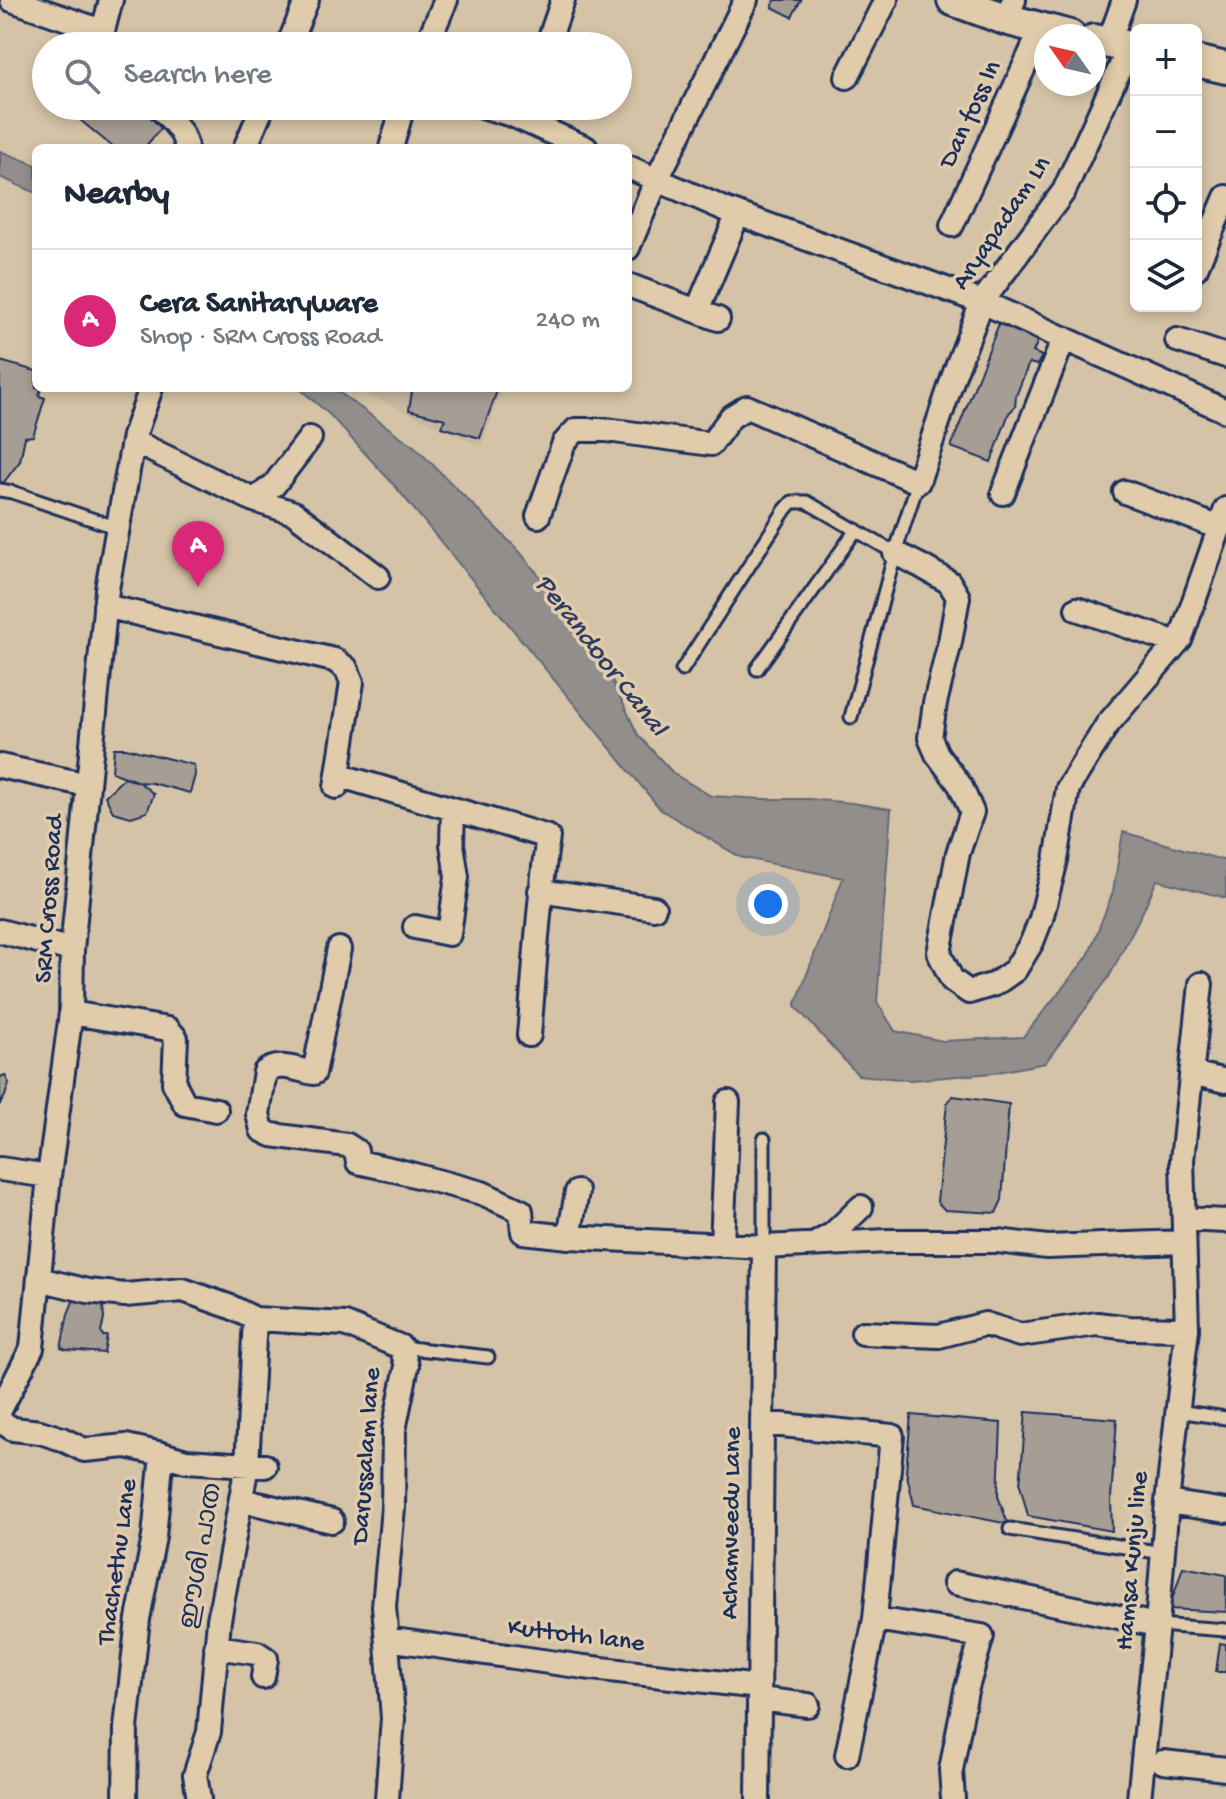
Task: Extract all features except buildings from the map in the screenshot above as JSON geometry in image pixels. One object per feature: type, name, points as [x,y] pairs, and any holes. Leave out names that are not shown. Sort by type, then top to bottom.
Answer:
[{"type":"main road","points":[[953,0],[1009,9],[1040,24]]},
{"type":"main road","points":[[1202,62],[1226,68]]},
{"type":"street","points":[[12,0],[86,32]]},
{"type":"street","points":[[102,32],[111,0]]},
{"type":"street","points":[[294,32],[307,0]]},
{"type":"street","points":[[432,32],[446,0]]},
{"type":"street","points":[[552,32],[563,0]]},
{"type":"street","points":[[632,238],[657,179],[746,0]]},
{"type":"street","points":[[847,77],[886,0]]},
{"type":"street","name":"Aryapadam Ln","points":[[918,482],[982,302],[1064,191],[1117,44],[1124,0]]},
{"type":"street","name":"Dan foss ln","points":[[952,225],[1034,73]]},
{"type":"street","points":[[171,120],[186,144]]},
{"type":"street","points":[[247,144],[257,120]]},
{"type":"street","points":[[392,144],[399,120]]},
{"type":"street","points":[[532,120],[578,144]]},
{"type":"street","points":[[632,169],[738,214],[982,302],[1226,411]]},
{"type":"street","points":[[1202,254],[1226,197]]},
{"type":"street","points":[[632,287],[707,315],[738,214]]},
{"type":"street","points":[[1003,493],[1064,338]]},
{"type":"street","points":[[1177,340],[1226,356]]},
{"type":"street","name":"SRM Cross Road","points":[[0,1410],[32,1348],[49,1176],[71,1013],[72,950],[105,606],[133,441],[150,392]]},
{"type":"street","points":[[538,516],[564,443],[576,430],[607,430],[711,444],[731,417],[747,407],[918,482]]},
{"type":"street","points":[[254,500],[274,485],[310,438]]},
{"type":"street","points":[[133,441],[254,500],[294,513],[378,577]]},
{"type":"street","points":[[895,553],[949,582],[958,597],[930,738],[937,754],[960,785],[972,812],[958,853],[939,953],[952,980],[969,992],[995,984],[1015,970],[1032,942],[1056,860],[1068,788],[1107,725],[1179,640],[1223,519],[1125,492]]},
{"type":"street","points":[[105,606],[334,660],[346,668],[352,682],[337,782],[453,809],[548,837],[540,891],[529,1035]]},
{"type":"street","points":[[1077,609],[1179,640]]},
{"type":"street","points":[[0,766],[88,785]]},
{"type":"street","points":[[415,927],[449,934],[457,877],[452,844],[453,809]]},
{"type":"street","points":[[540,891],[654,908]]},
{"type":"street","points":[[0,931],[72,950]]},
{"type":"street","points":[[339,949],[314,1073],[278,1066],[268,1068],[258,1114],[262,1130],[272,1135],[347,1145],[356,1151],[358,1162],[482,1193],[521,1211],[523,1232],[764,1247],[888,1241],[998,1241],[1047,1247],[1184,1242]]},
{"type":"street","name":"Hamsa Kunju line","points":[[1139,1799],[1176,1411],[1187,1329],[1182,1160],[1201,984]]},
{"type":"street","points":[[71,1013],[168,1029],[176,1038],[174,1083],[185,1104],[216,1110]]},
{"type":"street","points":[[1191,1073],[1226,1081]]},
{"type":"street","points":[[722,1245],[728,1102]]},
{"type":"street","points":[[0,1169],[49,1176]]},
{"type":"street","points":[[569,1237],[577,1192]]},
{"type":"street","points":[[814,1245],[833,1234],[861,1207]]},
{"type":"street","points":[[1184,1219],[1226,1221]]},
{"type":"street","name":"Achamveedu Lane","points":[[758,1799],[764,1247]]},
{"type":"street","name":"Darussalam lane","points":[[39,1279],[88,1291],[125,1295],[183,1290],[255,1319],[345,1324],[401,1347],[407,1366],[394,1430],[393,1508],[384,1606],[393,1718],[387,1799]]},
{"type":"street","name":"ഈശി പാത","points":[[199,1799],[195,1775],[209,1732],[219,1620],[241,1500],[256,1466],[255,1319]]},
{"type":"street","points":[[863,1333],[939,1336],[985,1324],[1020,1335],[1097,1324],[1187,1329]]},
{"type":"street","name":"Thachethu Lane","points":[[0,1421],[13,1429],[40,1432],[84,1450],[126,1446],[162,1454],[154,1537],[138,1619],[128,1713],[125,1799]]},
{"type":"street","points":[[762,1423],[892,1436],[875,1619],[847,1755]]},
{"type":"street","points":[[162,1454],[186,1461],[256,1466]]},
{"type":"street","points":[[241,1500],[332,1521]]},
{"type":"street","points":[[1167,1502],[1226,1511]]},
{"type":"street","points":[[955,1583],[1157,1625]]},
{"type":"street","points":[[875,1619],[982,1636],[966,1691],[951,1770],[953,1799]]},
{"type":"street","name":"Kuttoth lane","points":[[387,1639],[759,1693],[808,1705]]},
{"type":"street","points":[[216,1647],[257,1653],[266,1659],[263,1677]]},
{"type":"street","points":[[1163,1762],[1226,1769]]},
{"type":"lane","points":[[851,717],[895,553],[918,482]]},
{"type":"lane","points":[[0,490],[118,528]]},
{"type":"lane","points":[[682,670],[792,502],[807,502],[895,553]]},
{"type":"lane","points":[[757,669],[856,530]]},
{"type":"lane","points":[[764,1139],[764,1247]]},
{"type":"lane","points":[[401,1347],[488,1357]]},
{"type":"lane","points":[[1176,1411],[1226,1418]]},
{"type":"lane","points":[[1010,1529],[1163,1553]]},
{"type":"lane","points":[[1157,1625],[1226,1630]]},
{"type":"shaded area","points":[[362,392],[501,392],[481,446]]},
{"type":"water","points":[[0,151],[32,163],[32,191],[0,177]]},
{"type":"water","name":"Perandoor Canal","points":[[304,392],[339,392],[415,447],[519,551],[595,644],[638,735],[674,774],[711,796],[809,799],[891,809],[877,1002],[895,1031],[943,1041],[1023,1037],[1088,956],[1113,892],[1123,832],[1226,861],[1226,898],[1157,880],[1109,977],[1045,1063],[993,1073],[910,1080],[858,1075],[795,1006],[843,878],[740,857],[661,810],[395,486],[330,415]]},
{"type":"place","name":"Cera Sanitaryware","points":[[198,587]]}]
